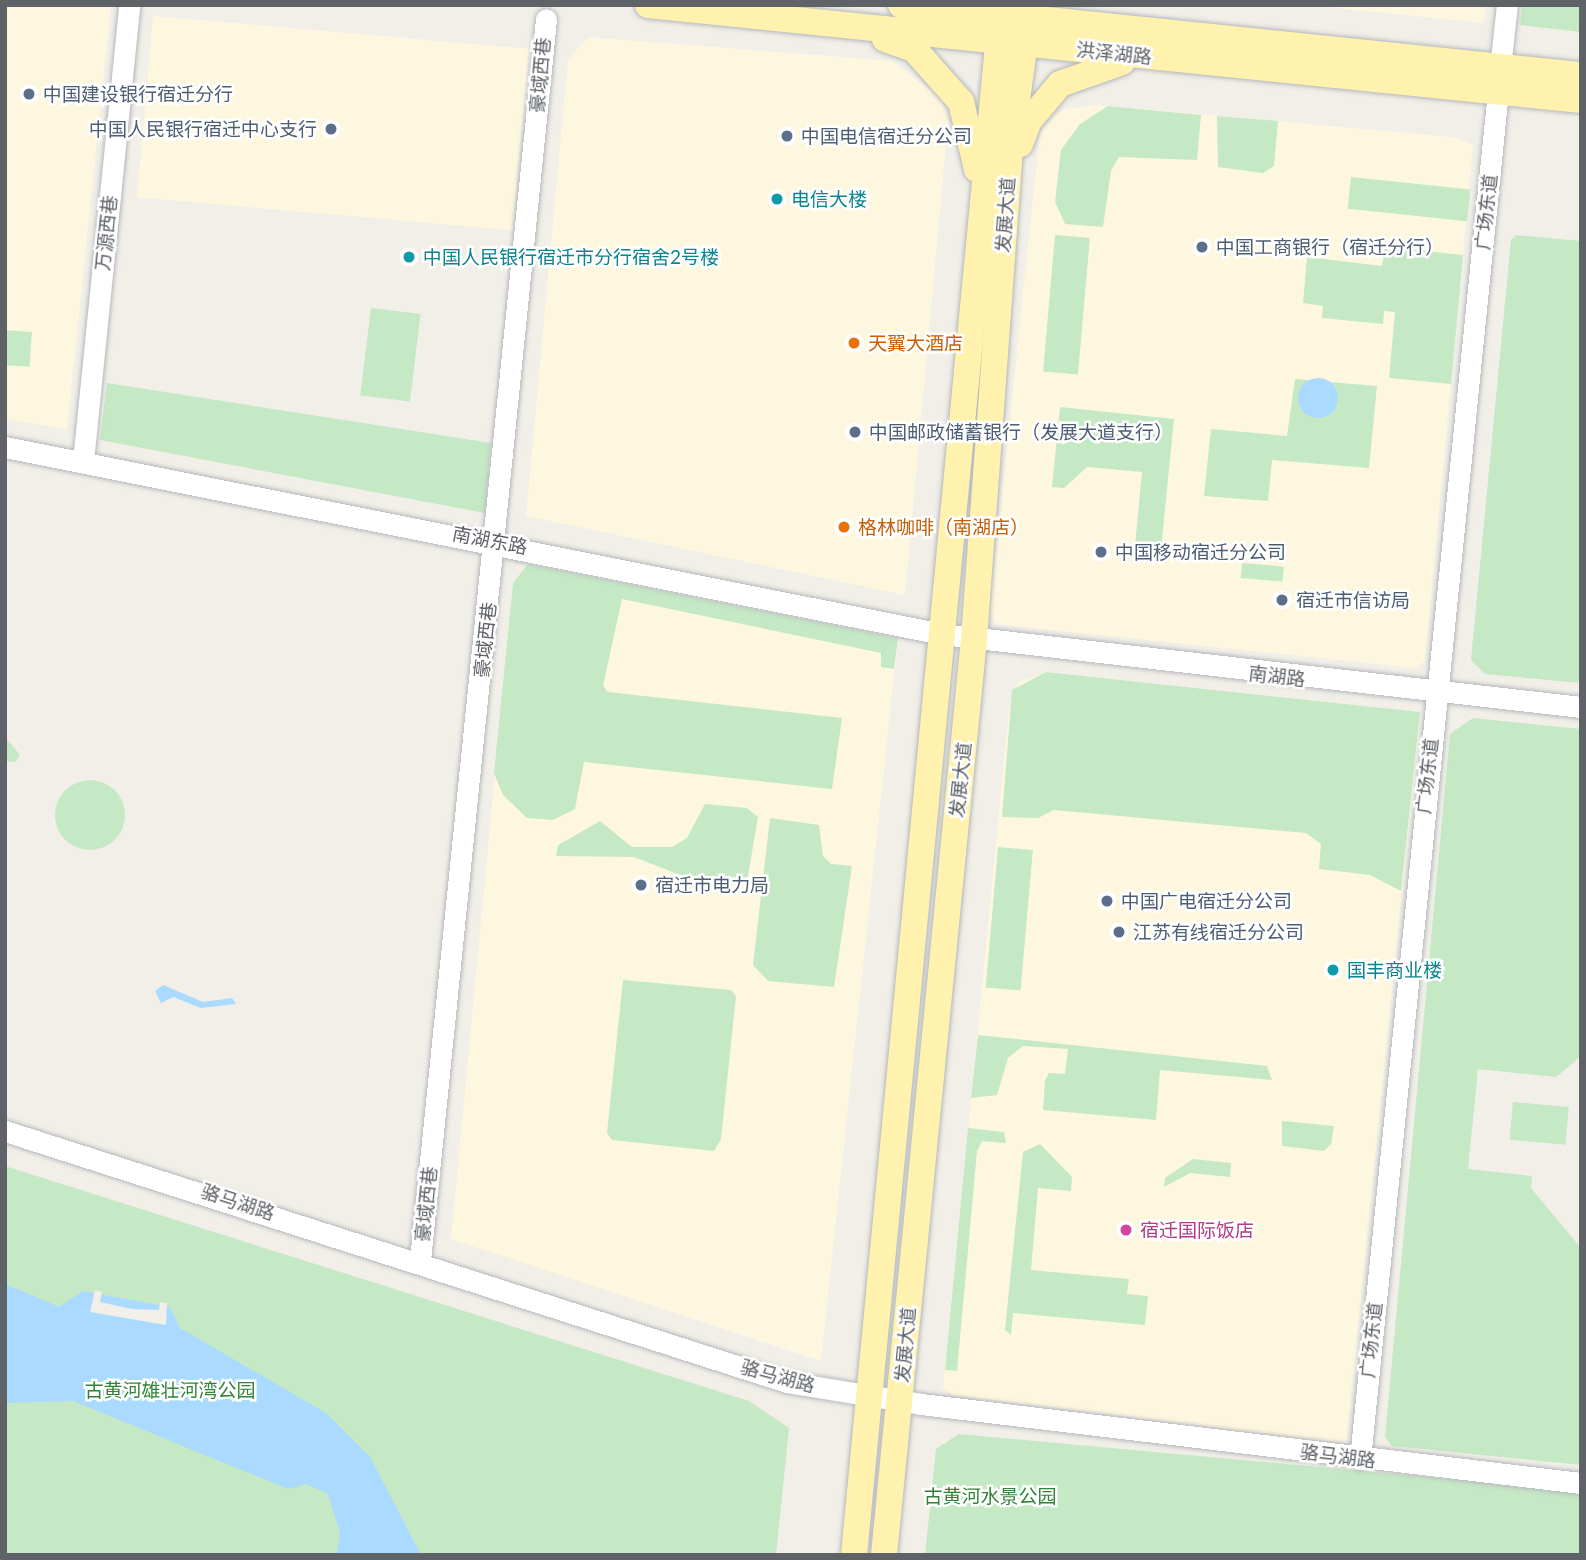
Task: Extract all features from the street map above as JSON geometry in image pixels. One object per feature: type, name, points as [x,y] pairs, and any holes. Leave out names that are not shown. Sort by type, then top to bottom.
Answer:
[{"type":"main road","name":"洪泽湖路","points":[[648,5],[1024,44],[1170,46],[1499,80],[1581,100]]},
{"type":"main road","name":"洪泽湖路","points":[[901,5],[1029,12],[1170,46]]},
{"type":"main road","points":[[1082,5],[1170,46]]},
{"type":"main road","name":"发展大道","points":[[884,1555],[974,639],[995,209],[1001,10]]},
{"type":"main road","name":"发展大道","points":[[854,1555],[942,634],[995,209],[1029,12]]},
{"type":"main road","points":[[808,22],[897,42],[932,65],[961,102],[995,209]]},
{"type":"main road","points":[[995,209],[1022,138],[1045,97],[1107,63],[1170,46]]},
{"type":"main road","name":"洪泽湖路","points":[[1499,80],[1581,75]]},
{"type":"street","name":"万源西巷","points":[[83,461],[129,5]]},
{"type":"street","name":"广场东道","points":[[1360,1459],[1507,5]]},
{"type":"street","name":"豪域西巷","points":[[420,1260],[496,541],[545,19]]},
{"type":"street","name":"南湖东路","points":[[5,447],[496,541],[974,639]]},
{"type":"street","name":"南湖路","points":[[974,639],[1436,693],[1581,707]]},
{"type":"street","name":"骆马湖路","points":[[5,1131],[420,1260],[787,1382],[900,1401],[1360,1459],[1581,1483]]},
{"type":"shaded area","name":"中国建设银行宿迁分行","points":[[5,5],[111,5],[67,430],[5,418]]},
{"type":"shaded area","points":[[1306,5],[1486,5],[1484,23]]},
{"type":"shaded area","points":[[153,16],[529,49],[513,230],[137,197]]},
{"type":"shaded area","points":[[588,37],[892,61],[941,98],[948,122],[905,595],[526,516],[568,60]]},
{"type":"shaded area","points":[[1099,105],[1452,137],[1473,145],[1425,661],[1415,668],[995,624],[990,611],[1040,131],[1063,109]]},
{"type":"shaded area","points":[[528,564],[898,638],[821,1361],[451,1239],[513,583]]},
{"type":"shaded area","points":[[1046,672],[1420,712],[1346,1444],[952,1395],[943,1387],[1009,710],[1019,682]]},
{"type":"green space","points":[[1522,5],[1581,5],[1581,32],[1520,25]]},
{"type":"green space","points":[[1108,106],[1201,115],[1197,160],[1119,157],[1111,171],[1103,227],[1065,224],[1055,202],[1061,150],[1080,124]]},
{"type":"green space","points":[[1217,116],[1278,121],[1274,166],[1263,173],[1218,167]]},
{"type":"green space","points":[[1351,177],[1470,190],[1467,221],[1348,209]]},
{"type":"green space","points":[[1055,235],[1090,238],[1078,375],[1043,371]]},
{"type":"green space","points":[[1516,235],[1581,241],[1581,683],[1485,674],[1471,660],[1511,240]]},
{"type":"green space","points":[[1385,247],[1463,255],[1451,384],[1389,378],[1395,312],[1384,311],[1383,324],[1322,318],[1323,306],[1303,303],[1307,257],[1382,266]]},
{"type":"green space","points":[[371,308],[421,314],[410,401],[360,395]]},
{"type":"green space","points":[[5,330],[32,332],[29,367],[5,365]]},
{"type":"green space","points":[[1295,379],[1377,386],[1369,468],[1272,460],[1268,501],[1204,496],[1211,429],[1287,436]]},
{"type":"green space","points":[[107,383],[491,443],[485,513],[100,440]]},
{"type":"green space","points":[[1060,407],[1174,419],[1160,560],[1134,557],[1142,472],[1087,467],[1064,488],[1052,487]]},
{"type":"green space","points":[[1242,563],[1284,567],[1283,582],[1241,578]]},
{"type":"green space","points":[[528,564],[898,638],[894,669],[881,667],[881,653],[622,599],[603,686],[608,692],[842,718],[832,789],[584,762],[575,809],[553,820],[527,818],[503,795],[494,773],[513,583]]},
{"type":"green space","points":[[1046,672],[1420,712],[1401,891],[1370,875],[1319,869],[1321,844],[1306,833],[1054,810],[1038,818],[1002,817],[1012,690]]},
{"type":"green space","points":[[1473,718],[1581,729],[1581,1056],[1556,1077],[1478,1069],[1468,1169],[1532,1176],[1531,1188],[1581,1248],[1581,1465],[1392,1446],[1385,1437],[1450,734]]},
{"type":"green space","points":[[5,737],[20,755],[15,762],[5,761]]},
{"type":"green space","points":[[90,780],[115,790],[125,815],[115,840],[90,850],[65,840],[55,815],[65,790]]},
{"type":"green space","points":[[705,804],[747,808],[758,817],[747,882],[680,875],[634,857],[556,856],[558,845],[600,821],[632,847],[672,847],[687,838]]},
{"type":"green space","points":[[770,818],[819,825],[823,856],[831,864],[852,866],[834,987],[768,981],[753,965]]},
{"type":"green space","points":[[998,847],[1033,850],[1021,991],[986,987]]},
{"type":"green space","points":[[623,980],[731,990],[736,996],[721,1139],[714,1151],[612,1140],[607,1133]]},
{"type":"green space","points":[[978,1035],[1267,1066],[1272,1080],[1160,1070],[1156,1120],[1043,1110],[1045,1080],[1049,1073],[1065,1074],[1068,1049],[1023,1046],[1008,1058],[997,1095],[971,1098]]},
{"type":"green space","points":[[1513,1102],[1569,1107],[1565,1145],[1510,1140]]},
{"type":"green space","points":[[1282,1121],[1334,1126],[1331,1144],[1324,1151],[1282,1146]]},
{"type":"green space","points":[[968,1128],[1004,1132],[1006,1143],[982,1141],[977,1151],[957,1371],[945,1370]]},
{"type":"green space","points":[[1040,1144],[1072,1177],[1071,1191],[1038,1188],[1031,1270],[1129,1279],[1127,1294],[1148,1296],[1145,1325],[1013,1313],[1011,1335],[1005,1330],[1023,1152]]},
{"type":"green space","points":[[1193,1159],[1231,1163],[1230,1177],[1190,1173],[1164,1187],[1165,1178]]},
{"type":"green space","name":"古黄河雄壮河湾公园","points":[[5,1166],[749,1401],[789,1428],[776,1555],[5,1555]]},
{"type":"green space","name":"古黄河水景公园","points":[[959,1434],[1581,1491],[1581,1555],[925,1555],[936,1449]]},
{"type":"water","points":[[1318,378],[1332,384],[1338,398],[1332,412],[1318,418],[1304,412],[1298,398],[1304,384]]},
{"type":"water","points":[[163,985],[203,1002],[232,998],[236,1004],[201,1008],[173,997],[161,1003],[155,991]]},
{"type":"water","points":[[5,1284],[59,1307],[83,1291],[170,1307],[180,1328],[326,1413],[370,1457],[421,1555],[337,1555],[340,1533],[328,1494],[306,1484],[288,1489],[73,1401],[5,1403]]},
{"type":"pier","points":[[95,1290],[102,1292],[100,1302],[132,1309],[159,1310],[160,1302],[167,1303],[166,1325],[90,1312]]},
{"type":"place","name":"中国建设银行宿迁分行","points":[[29,94]]},
{"type":"place","name":"中国人民银行宿迁中心支行","points":[[331,129]]},
{"type":"place","name":"中国电信宿迁分公司","points":[[787,136]]},
{"type":"place","name":"电信大楼","points":[[777,199]]},
{"type":"place","name":"中国工商银行（宿迁分行）","points":[[1202,247]]},
{"type":"place","name":"中国人民银行宿迁市分行宿舍2号楼","points":[[409,257]]},
{"type":"place","name":"天翼大酒店","points":[[854,343]]},
{"type":"place","name":"中国邮政储蓄银行（发展大道支行）","points":[[855,432]]},
{"type":"place","name":"格林咖啡（南湖店）","points":[[844,527]]},
{"type":"place","name":"中国移动宿迁分公司","points":[[1101,552]]},
{"type":"place","name":"宿迁市信访局","points":[[1282,600]]},
{"type":"place","name":"宿迁市电力局","points":[[641,885]]},
{"type":"place","name":"中国广电宿迁分公司","points":[[1107,901]]},
{"type":"place","name":"江苏有线宿迁分公司","points":[[1119,932]]},
{"type":"place","name":"国丰商业楼","points":[[1333,970]]},
{"type":"place","name":"宿迁国际饭店","points":[[1126,1230]]}]
